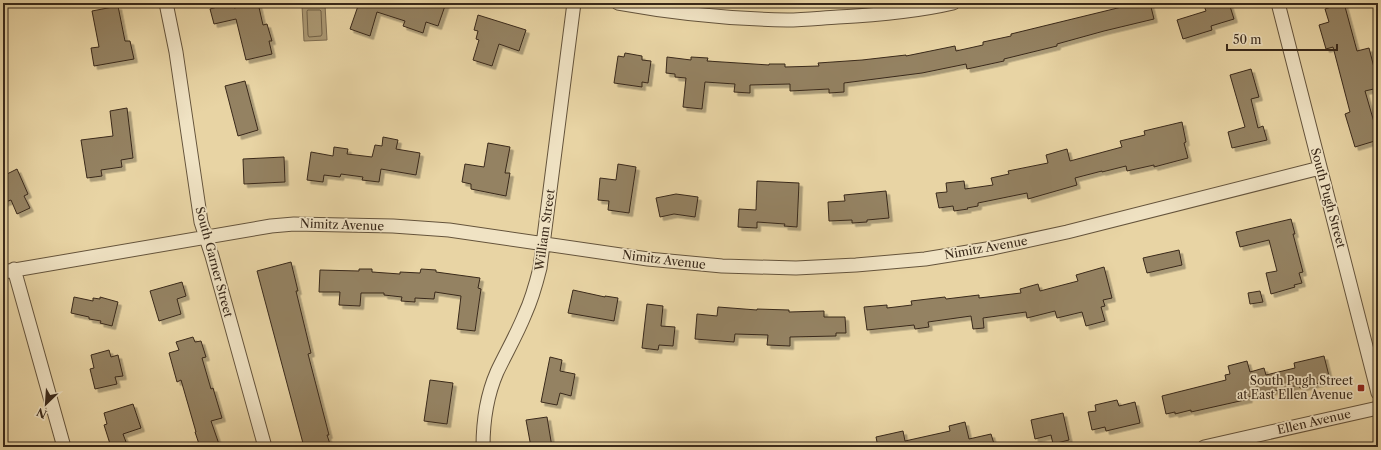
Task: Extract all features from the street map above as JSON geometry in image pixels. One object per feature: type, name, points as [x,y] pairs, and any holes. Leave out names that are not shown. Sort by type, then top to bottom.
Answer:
[{"type":"street","name":"South Garner Street","points":[[166,3],[176,52],[201,222],[266,447]]},
{"type":"street","name":"William Street","points":[[483,447],[483,435],[488,398],[496,373],[526,314],[533,296],[540,268],[574,3]]},
{"type":"street","points":[[618,3],[660,10],[746,18],[788,20],[873,15],[937,7],[953,3]]},
{"type":"street","name":"South Pugh Street","points":[[1278,3],[1378,393]]},
{"type":"street","name":"Nimitz Avenue","points":[[8,270],[271,226],[294,224],[393,226],[449,230],[648,259],[722,266],[796,268],[856,265],[909,260],[993,248],[1067,232],[1320,168]]},
{"type":"street","points":[[8,270],[64,447]]},
{"type":"street","name":"Ellen Avenue","points":[[1204,447],[1378,408]]},
{"type":"water","points":[[325,5],[327,40],[304,41],[302,6]]},
{"type":"building","points":[[232,3],[234,8],[258,3],[263,25],[267,24],[272,41],[269,41],[272,54],[246,60],[236,19],[214,24],[210,9]]},
{"type":"building","points":[[356,3],[446,3],[438,26],[426,22],[423,33],[403,26],[405,21],[377,12],[370,36],[350,29],[358,6]]},
{"type":"building","points":[[1138,3],[1150,3],[1154,19],[1057,44],[1057,46],[1004,59],[1004,61],[967,69],[966,64],[922,73],[844,83],[844,92],[829,93],[829,89],[790,91],[790,84],[750,85],[750,93],[734,92],[735,84],[705,82],[702,109],[683,107],[686,78],[675,77],[675,74],[666,73],[667,57],[691,60],[691,57],[708,58],[707,61],[769,65],[785,64],[785,67],[819,66],[818,63],[906,56],[955,46],[956,51],[983,45],[983,42],[1011,36],[1011,34]]},
{"type":"building","points":[[1203,3],[1229,3],[1234,19],[1211,26],[1212,30],[1183,39],[1177,20],[1206,11]]},
{"type":"building","points":[[1344,3],[1357,51],[1369,48],[1378,83],[1378,88],[1365,91],[1378,140],[1355,147],[1345,114],[1350,112],[1333,47],[1326,49],[1319,25],[1329,22],[1325,9]]},
{"type":"building","points":[[118,6],[125,41],[130,41],[134,59],[94,66],[91,48],[99,47],[92,11]]},
{"type":"building","points":[[478,15],[526,30],[519,51],[499,44],[492,66],[473,60],[479,40],[476,39],[478,31],[474,30]]},
{"type":"building","points":[[625,53],[642,56],[642,60],[651,61],[648,83],[642,82],[642,87],[614,83],[618,56],[624,57]]},
{"type":"building","points":[[1251,69],[1259,97],[1251,99],[1258,128],[1263,126],[1267,140],[1232,148],[1228,132],[1245,127],[1230,75]]},
{"type":"building","points":[[245,81],[258,130],[238,136],[225,86]]},
{"type":"building","points":[[127,108],[133,158],[121,160],[122,167],[101,170],[102,176],[87,178],[81,140],[113,136],[110,111]]},
{"type":"building","points":[[1182,122],[1186,142],[1184,143],[1188,158],[1154,167],[1154,165],[1127,171],[1126,166],[1102,171],[1075,178],[1077,185],[1028,199],[1027,193],[978,203],[978,206],[967,208],[968,209],[954,211],[953,206],[939,208],[936,193],[947,192],[946,183],[964,181],[965,189],[993,185],[991,178],[1009,174],[1008,171],[1048,163],[1046,155],[1067,149],[1070,161],[1122,147],[1120,141],[1145,135],[1144,131]]},
{"type":"building","points":[[383,137],[398,140],[396,149],[420,153],[416,175],[381,169],[379,182],[362,180],[363,177],[341,174],[340,177],[324,175],[323,182],[307,180],[311,152],[333,156],[334,147],[348,149],[347,154],[372,157],[375,145],[382,146]]},
{"type":"building","points":[[488,143],[510,147],[505,173],[510,173],[506,196],[471,189],[471,184],[462,182],[465,164],[484,167]]},
{"type":"building","points":[[284,157],[285,182],[244,184],[243,159]]},
{"type":"building","points":[[618,164],[636,167],[629,213],[608,210],[609,201],[598,200],[600,178],[616,180]]},
{"type":"building","points":[[17,169],[28,194],[24,196],[30,208],[17,214],[11,200],[3,203],[3,176]]},
{"type":"building","points":[[757,181],[799,183],[797,227],[784,226],[785,224],[757,222],[757,228],[738,227],[739,209],[756,210]]},
{"type":"building","points":[[886,191],[889,218],[852,223],[852,220],[829,221],[828,202],[845,201],[844,195]]},
{"type":"building","points":[[676,194],[698,197],[695,217],[674,214],[660,217],[656,198]]},
{"type":"building","points":[[1291,219],[1295,234],[1293,234],[1303,272],[1299,273],[1302,283],[1294,285],[1295,287],[1271,294],[1266,273],[1277,271],[1269,240],[1240,247],[1236,232]]},
{"type":"building","points":[[1179,250],[1182,265],[1147,273],[1143,258]]},
{"type":"building","points":[[291,262],[298,291],[296,291],[311,353],[308,354],[331,447],[304,447],[257,271]]},
{"type":"building","points":[[1104,267],[1112,298],[1103,300],[1105,306],[1101,307],[1105,321],[1086,326],[1082,312],[1057,318],[1055,311],[1027,318],[1026,312],[983,318],[984,328],[973,329],[971,316],[928,322],[929,327],[915,329],[914,325],[867,330],[864,307],[887,305],[887,308],[912,305],[911,301],[945,297],[946,299],[979,295],[979,298],[1021,293],[1020,289],[1038,284],[1040,291],[1078,281],[1076,275]]},
{"type":"building","points":[[359,269],[372,269],[372,272],[400,274],[400,272],[420,273],[421,269],[436,270],[436,272],[480,278],[478,288],[481,289],[475,331],[457,329],[461,296],[435,292],[434,299],[415,298],[415,302],[401,301],[402,297],[384,295],[384,293],[361,293],[360,306],[339,305],[340,292],[319,292],[320,270],[359,271]]},
{"type":"building","points":[[182,282],[186,296],[177,299],[181,314],[159,321],[150,291]]},
{"type":"building","points":[[573,290],[605,297],[618,298],[614,321],[568,313]]},
{"type":"building","points":[[1260,291],[1263,302],[1250,304],[1248,293]]},
{"type":"building","points":[[74,297],[93,301],[93,298],[100,299],[100,297],[118,302],[112,326],[100,323],[101,321],[89,319],[89,317],[71,313]]},
{"type":"building","points":[[647,304],[663,306],[661,326],[675,327],[673,346],[659,345],[658,350],[642,348]]},
{"type":"building","points":[[718,307],[757,310],[789,310],[789,312],[824,311],[824,317],[845,317],[846,333],[836,333],[836,336],[790,337],[790,346],[767,345],[768,335],[735,334],[734,342],[695,339],[697,314],[717,316]]},
{"type":"building","points":[[193,337],[195,342],[201,341],[206,357],[202,358],[211,389],[213,388],[222,418],[211,421],[220,447],[200,447],[181,380],[177,382],[169,353],[179,350],[176,342]]},
{"type":"building","points":[[109,350],[111,357],[118,355],[123,376],[115,377],[117,384],[95,389],[90,369],[94,368],[91,355]]},
{"type":"building","points":[[1324,356],[1330,380],[1300,388],[1299,385],[1248,397],[1249,399],[1191,412],[1191,410],[1175,414],[1175,412],[1166,414],[1162,396],[1226,380],[1225,375],[1230,374],[1228,366],[1247,361],[1250,372],[1264,368],[1266,375],[1295,368],[1294,363]]},
{"type":"building","points":[[550,357],[562,360],[560,371],[575,374],[571,396],[560,393],[557,405],[541,402]]},
{"type":"building","points":[[430,380],[453,383],[447,424],[424,421]]},
{"type":"building","points":[[1117,400],[1119,406],[1135,402],[1140,423],[1106,431],[1105,427],[1092,430],[1088,412],[1096,411],[1095,405]]},
{"type":"building","points":[[133,404],[141,428],[123,434],[126,442],[111,447],[104,425],[107,424],[104,413]]},
{"type":"building","points":[[1063,413],[1069,440],[1053,444],[1051,435],[1035,439],[1031,420]]},
{"type":"building","points":[[547,417],[552,447],[531,447],[526,420]]},
{"type":"building","points":[[965,422],[969,439],[991,434],[995,447],[878,447],[876,437],[903,431],[905,441],[950,431],[949,426]]},
{"type":"place","name":"South Pugh Street at East Ellen Avenue","points":[[1361,388]]}]
